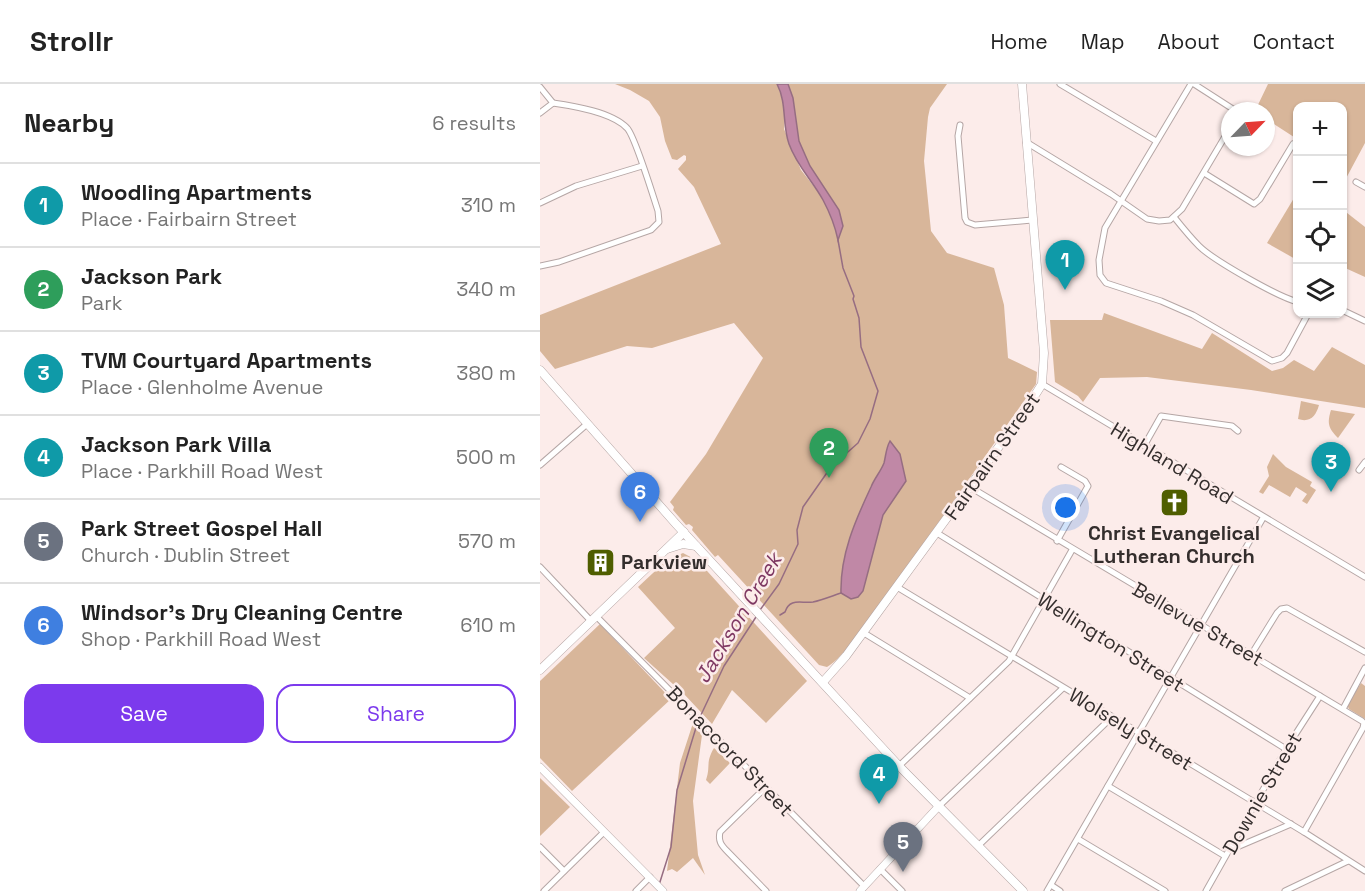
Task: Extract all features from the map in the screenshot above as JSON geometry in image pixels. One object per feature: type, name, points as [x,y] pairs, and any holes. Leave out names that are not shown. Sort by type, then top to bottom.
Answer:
[{"type":"main road","name":"Fairbairn Street","points":[[824,682],[864,633],[970,488],[1042,384],[1044,353],[1022,84]]},
{"type":"main road","points":[[540,370],[684,532],[899,766],[1023,891]]},
{"type":"main road","points":[[540,670],[684,532]]},
{"type":"main road","points":[[666,549],[683,544],[697,546]]},
{"type":"street","points":[[1060,84],[1156,141]]},
{"type":"street","points":[[1222,102],[1193,84],[1156,141],[1105,228],[1101,248],[1100,276],[1106,284],[1161,301],[1193,315],[1272,361],[1282,358],[1287,353],[1306,318]]},
{"type":"street","points":[[540,87],[553,104]]},
{"type":"street","points":[[540,113],[553,104],[573,106],[615,118],[629,129],[658,211],[659,222],[651,230],[559,262],[540,266]]},
{"type":"street","points":[[960,125],[958,136],[967,222],[975,225],[1032,220]]},
{"type":"street","points":[[1026,142],[1147,219],[1159,221],[1174,217],[1182,209],[1221,144]]},
{"type":"street","points":[[1204,173],[1254,204],[1260,199],[1293,144]]},
{"type":"street","points":[[540,203],[576,186],[642,166]]},
{"type":"street","points":[[1356,182],[1365,187]]},
{"type":"street","points":[[1174,217],[1198,246],[1209,254],[1268,289],[1293,300]]},
{"type":"street","points":[[1347,312],[1365,321]]},
{"type":"street","name":"Highland Road","points":[[1042,384],[1263,518],[1364,575]]},
{"type":"street","points":[[1144,446],[1161,416],[1232,426],[1238,431]]},
{"type":"street","points":[[540,465],[587,424]]},
{"type":"street","points":[[1359,470],[1365,462]]},
{"type":"street","points":[[1057,541],[1088,486],[1085,481],[1061,467]]},
{"type":"street","name":"Bellevue Street","points":[[970,488],[1364,723]]},
{"type":"street","points":[[1060,891],[1049,888],[1263,518]]},
{"type":"street","name":"Wellington Street","points":[[937,533],[1286,749]]},
{"type":"street","points":[[899,766],[1009,661],[1072,550]]},
{"type":"street","name":"Bonaccord Street","points":[[540,567],[704,724],[862,889]]},
{"type":"street","name":"Wolsely Street","points":[[897,587],[1365,871]]},
{"type":"street","points":[[1251,655],[1277,613],[1287,608],[1365,652]]},
{"type":"street","points":[[864,633],[970,698]]},
{"type":"street","points":[[1343,709],[1365,668]]},
{"type":"street","points":[[862,889],[938,807],[1063,688]]},
{"type":"street","name":"Downie Street","points":[[1206,891],[1286,749],[1320,696]]},
{"type":"street","points":[[978,846],[1112,717]]},
{"type":"street","points":[[1304,832],[1364,723]]},
{"type":"street","points":[[540,767],[663,891]]},
{"type":"street","points":[[1108,786],[1227,854],[1291,824]]},
{"type":"street","points":[[766,787],[720,832],[719,838],[721,845],[766,891]]},
{"type":"street","points":[[544,891],[604,832]]},
{"type":"street","points":[[1078,838],[1165,891]]},
{"type":"street","points":[[540,846],[564,871]]},
{"type":"street","points":[[1285,891],[1294,889],[1348,861]]},
{"type":"street","points":[[880,869],[902,891]]},
{"type":"street","points":[[636,891],[651,879]]},
{"type":"shaded area","points":[[615,84],[777,84],[781,92],[785,115],[784,129],[801,170],[823,198],[838,239],[839,210],[810,166],[799,141],[793,98],[788,84],[947,84],[930,108],[928,117],[924,161],[931,231],[947,253],[994,268],[1004,305],[1008,358],[1037,372],[1036,384],[856,636],[841,655],[827,667],[819,665],[718,555],[715,557],[692,530],[693,527],[686,525],[673,510],[674,507],[670,502],[706,454],[763,358],[734,323],[652,348],[627,346],[555,369],[540,351],[540,315],[721,244],[694,187],[678,169],[686,160],[686,156],[677,160],[672,159],[660,117],[649,101]]},
{"type":"shaded area","points":[[777,84],[788,84],[793,98],[799,141],[810,166],[839,210],[843,226],[838,240],[826,205],[789,144],[782,99]]},
{"type":"shaded area","points":[[1268,84],[1365,84],[1365,143],[1347,177],[1347,102],[1293,102],[1293,136],[1275,125],[1275,102],[1259,102]]},
{"type":"shaded area","points":[[1293,200],[1293,258],[1267,243]]},
{"type":"shaded area","points":[[1347,213],[1365,227],[1365,277],[1347,269]]},
{"type":"shaded area","points":[[1104,313],[1202,349],[1212,333],[1272,371],[1283,368],[1294,360],[1314,371],[1332,347],[1365,365],[1365,408],[1147,377],[1100,378],[1083,402],[1078,396],[1055,382],[1050,320],[1102,320]]},
{"type":"shaded area","points":[[1301,401],[1319,405],[1309,419],[1298,419]]},
{"type":"shaded area","points":[[1331,410],[1355,414],[1338,438],[1329,425]]},
{"type":"shaded area","points":[[890,441],[900,454],[906,481],[883,515],[863,591],[858,597],[851,599],[841,593],[846,552],[859,513],[884,463]]},
{"type":"shaded area","points":[[1273,454],[1286,467],[1312,482],[1310,486],[1316,490],[1307,504],[1302,501],[1307,494],[1296,487],[1290,497],[1269,485],[1263,494],[1259,492],[1269,476],[1267,467]]},
{"type":"shaded area","points":[[683,553],[698,561],[807,681],[766,723],[732,690],[712,724],[684,694],[644,658],[675,628],[638,587],[667,560]]},
{"type":"shaded area","points":[[600,624],[671,699],[572,791],[540,758],[540,681]]},
{"type":"shaded area","points":[[1361,683],[1365,686],[1365,719],[1349,709],[1347,705]]},
{"type":"shaded area","points":[[693,723],[702,735],[693,801],[698,855],[705,875],[693,858],[677,872],[672,869],[667,871],[680,763]]},
{"type":"shaded area","points":[[714,748],[730,763],[710,784],[706,780]]},
{"type":"shaded area","points":[[540,778],[570,807],[540,836]]},
{"type":"waterway","name":"Jackson Creek","points":[[760,610],[779,584],[798,544],[797,530],[803,507],[831,467],[858,443],[870,419],[878,391],[861,347],[859,318],[854,296],[843,268],[838,240]]},
{"type":"waterway","points":[[780,615],[790,604],[813,602],[841,593]]},
{"type":"waterway","name":"Jackson Creek","points":[[700,717],[724,666],[756,617]]},
{"type":"waterway","name":"Jackson Creek","points":[[659,885],[671,847],[677,790],[698,721]]},
{"type":"place","name":"Woodling Apartments","points":[[1065,290]]},
{"type":"place","name":"Jackson Park","points":[[829,478]]},
{"type":"place","name":"TVM Courtyard Apartments","points":[[1331,492]]},
{"type":"place","name":"Christ Evangelical Lutheran Church","points":[[1174,503]]},
{"type":"place","name":"Windsor's Dry Cleaning Centre","points":[[640,522]]},
{"type":"place","name":"Parkview","points":[[600,562]]},
{"type":"place","name":"Jackson Park Villa","points":[[879,804]]},
{"type":"place","name":"Park Street Gospel Hall","points":[[903,872]]}]
